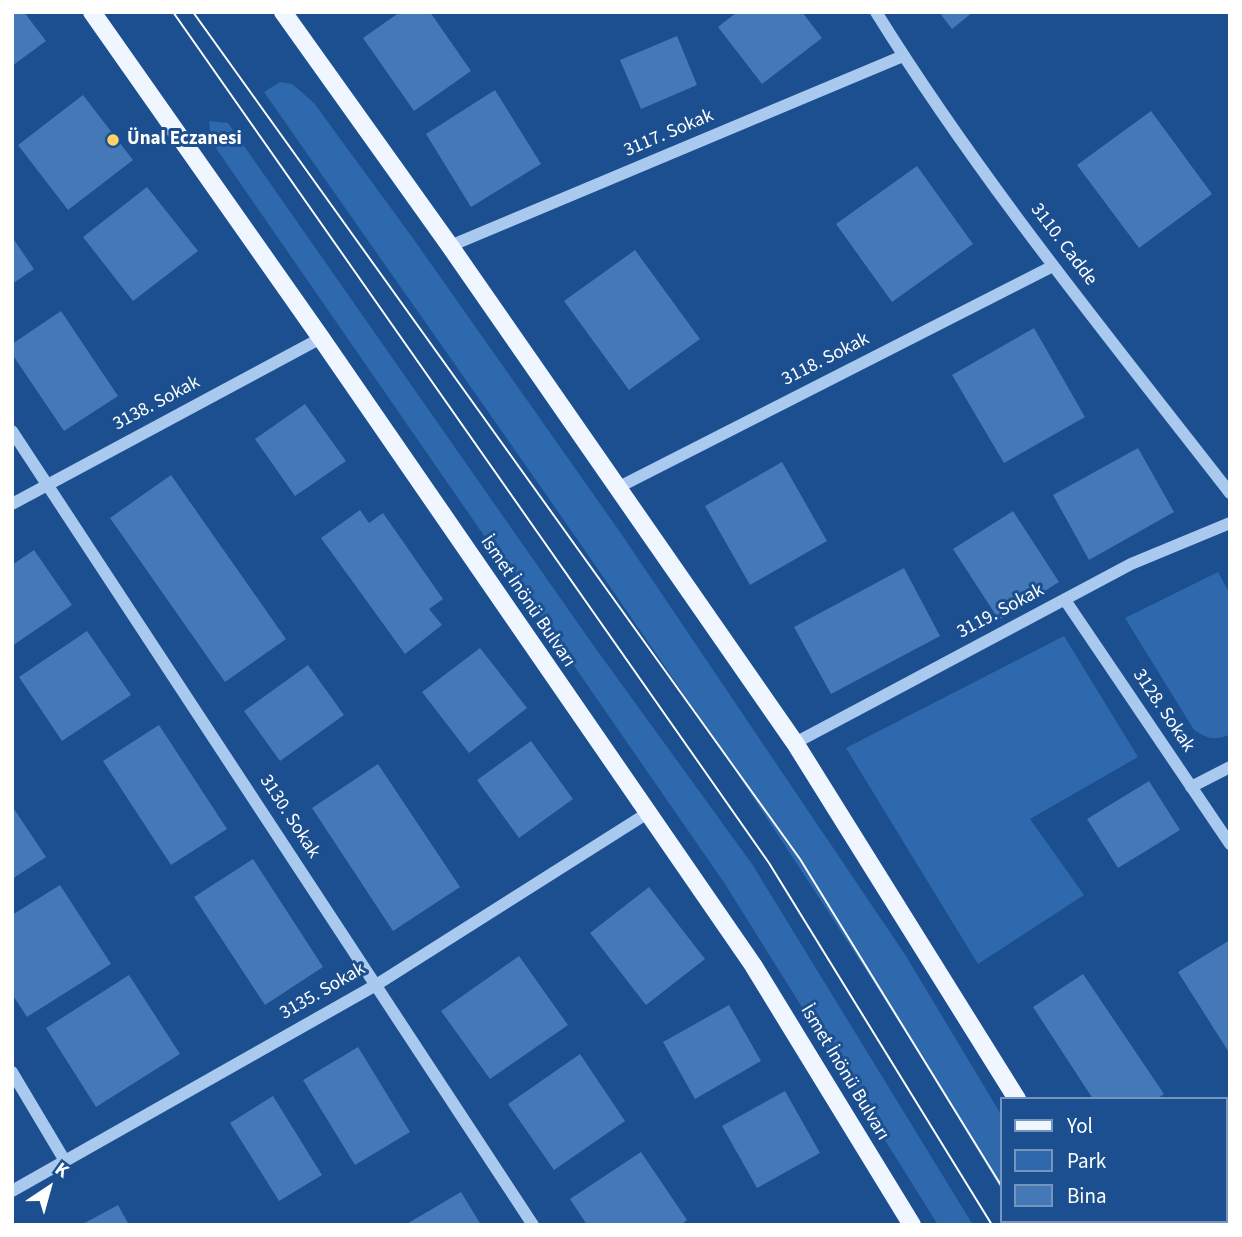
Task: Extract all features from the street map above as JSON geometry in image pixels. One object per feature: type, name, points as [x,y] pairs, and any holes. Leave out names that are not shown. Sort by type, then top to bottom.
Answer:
[{"type":"main road","name":"İsmet İnönü Bulvarı","points":[[92,12],[321,338],[646,814],[753,965],[912,1225]]},
{"type":"main road","points":[[283,12],[450,246],[795,743],[1016,1097]]},
{"type":"street","name":"3110. Cadde","points":[[876,12],[903,56],[1053,266],[1230,493]]},
{"type":"street","name":"3117. Sokak","points":[[450,246],[903,56]]},
{"type":"street","name":"3118. Sokak","points":[[617,488],[1053,266]]},
{"type":"street","name":"3138. Sokak","points":[[12,504],[321,338]]},
{"type":"street","name":"3130. Sokak","points":[[12,431],[533,1225]]},
{"type":"street","name":"3119. Sokak","points":[[795,743],[1131,564],[1230,523]]},
{"type":"street","name":"3128. Sokak","points":[[1065,600],[1230,844]]},
{"type":"street","points":[[1191,787],[1230,767]]},
{"type":"street","name":"3135. Sokak","points":[[12,1191],[376,985],[646,814]]},
{"type":"street","points":[[12,1072],[65,1161]]},
{"type":"green space","points":[[280,82],[292,84],[314,103],[620,532],[906,956],[1000,1113],[1000,1188],[916,1050],[736,772],[264,92]]},
{"type":"green space","points":[[209,121],[228,123],[591,642],[752,864],[973,1225],[938,1225],[725,884],[211,141]]},
{"type":"green space","points":[[1218,572],[1230,594],[1230,734],[1216,738],[1207,737],[1194,730],[1125,618]]},
{"type":"green space","points":[[1064,636],[1138,757],[1030,819],[1084,895],[978,964],[846,748]]},
{"type":"building","points":[[12,12],[24,12],[46,41],[12,66]]},
{"type":"building","points":[[400,12],[430,12],[471,71],[414,111],[363,38]]},
{"type":"building","points":[[737,12],[802,12],[822,38],[762,84],[718,27]]},
{"type":"building","points":[[939,12],[973,12],[952,29]]},
{"type":"building","points":[[677,36],[697,85],[641,109],[620,60]]},
{"type":"building","points":[[495,90],[541,164],[471,207],[426,134]]},
{"type":"building","points":[[83,95],[133,160],[68,210],[18,145]]},
{"type":"building","points":[[1151,111],[1212,194],[1139,248],[1077,165]]},
{"type":"building","points":[[917,166],[973,244],[892,302],[836,224]]},
{"type":"building","points":[[147,187],[198,251],[133,301],[83,237]]},
{"type":"building","points":[[12,237],[34,269],[12,284]]},
{"type":"building","points":[[635,250],[700,339],[629,390],[564,301]]},
{"type":"building","points":[[61,311],[118,396],[64,431],[12,354],[12,344]]},
{"type":"building","points":[[1034,328],[1085,417],[1004,463],[952,375]]},
{"type":"building","points":[[305,404],[346,461],[295,496],[255,439]]},
{"type":"building","points":[[1138,448],[1174,512],[1089,560],[1053,495]]},
{"type":"building","points":[[782,462],[827,541],[750,585],[705,506]]},
{"type":"building","points":[[171,475],[286,639],[225,682],[110,518]]},
{"type":"building","points":[[360,510],[369,523],[383,513],[443,599],[429,609],[442,625],[405,654],[321,538]]},
{"type":"building","points":[[1013,511],[1059,582],[999,620],[953,549]]},
{"type":"building","points":[[34,550],[72,605],[12,646],[12,565]]},
{"type":"building","points":[[904,568],[940,636],[831,694],[794,627]]},
{"type":"building","points":[[87,631],[131,695],[62,741],[19,677]]},
{"type":"building","points":[[480,648],[527,708],[469,753],[422,692]]},
{"type":"building","points":[[308,665],[344,715],[280,761],[244,711]]},
{"type":"building","points":[[159,725],[227,829],[171,865],[103,761]]},
{"type":"building","points":[[531,741],[573,799],[519,838],[477,780]]},
{"type":"building","points":[[378,764],[460,887],[393,931],[312,808]]},
{"type":"building","points":[[1149,781],[1180,830],[1118,868],[1087,819]]},
{"type":"building","points":[[14,809],[46,857],[12,879],[12,810]]},
{"type":"building","points":[[253,859],[323,967],[265,1005],[194,897]]},
{"type":"building","points":[[60,885],[111,964],[27,1017],[12,994],[12,915]]},
{"type":"building","points":[[649,887],[705,959],[646,1005],[590,933]]},
{"type":"building","points":[[1230,940],[1230,1054],[1178,972]]},
{"type":"building","points":[[519,956],[568,1025],[490,1079],[441,1011]]},
{"type":"building","points":[[1083,974],[1164,1094],[1160,1097],[1092,1097],[1033,1007]]},
{"type":"building","points":[[129,975],[180,1054],[96,1107],[46,1028]]},
{"type":"building","points":[[729,1005],[761,1061],[695,1099],[663,1042]]},
{"type":"building","points":[[358,1047],[410,1132],[355,1165],[303,1080]]},
{"type":"building","points":[[580,1054],[625,1121],[554,1170],[508,1104]]},
{"type":"building","points":[[785,1091],[820,1153],[757,1188],[722,1126]]},
{"type":"building","points":[[273,1096],[322,1175],[279,1201],[230,1123]]},
{"type":"building","points":[[641,1152],[687,1220],[680,1225],[587,1225],[570,1199]]},
{"type":"building","points":[[461,1192],[481,1225],[405,1225]]},
{"type":"building","points":[[1228,1196],[1230,1199],[1230,1225],[1154,1223],[1228,1223]]},
{"type":"building","points":[[118,1205],[129,1225],[81,1225]]},
{"type":"tram line","points":[[173,12],[769,863],[992,1225]]},
{"type":"tram line","points":[[193,12],[800,859],[1000,1184]]},
{"type":"place","name":"Ünal Eczanesi","points":[[113,140]]}]
